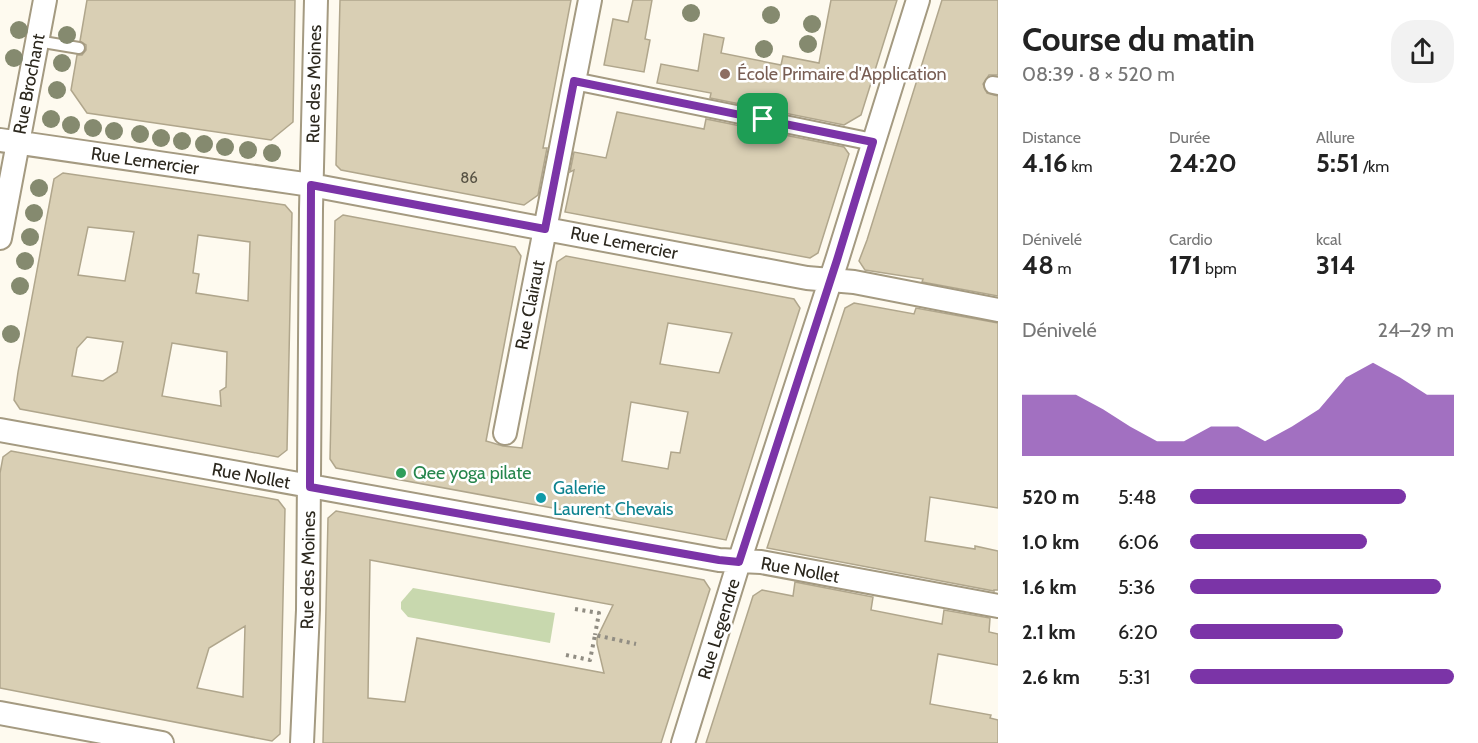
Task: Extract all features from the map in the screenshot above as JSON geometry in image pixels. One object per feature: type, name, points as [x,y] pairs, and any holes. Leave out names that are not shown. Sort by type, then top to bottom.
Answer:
[{"type":"street","name":"Rue Brochant","points":[[0,238],[9,141],[37,41],[45,0]]},
{"type":"street","name":"Rue des Moines","points":[[302,743],[308,610],[311,185],[316,0]]},
{"type":"street","name":"Rue Clairaut","points":[[505,433],[590,0]]},
{"type":"street","name":"Rue Legendre","points":[[683,743],[918,0]]},
{"type":"street","points":[[574,81],[873,142]]},
{"type":"street","name":"Rue Lemercier","points":[[9,141],[311,185],[807,278],[854,282],[998,310]]},
{"type":"street","name":"Rue Nollet","points":[[0,430],[719,560],[761,562],[998,606]]},
{"type":"street","points":[[0,713],[162,743]]},
{"type":"lane","points":[[37,41],[78,48]]},
{"type":"path","points":[[566,655],[590,660],[595,635],[599,613],[575,609]]},
{"type":"path","points":[[595,635],[636,644]]},
{"type":"green space","points":[[413,588],[555,613],[550,643],[408,617],[401,609],[401,602]]},
{"type":"building","points":[[87,0],[295,0],[293,122],[271,140],[87,113],[71,90],[77,55],[82,55],[86,50],[86,45],[80,41]]},
{"type":"building","points":[[340,0],[571,0],[543,148],[547,148],[538,195],[524,205],[341,170],[336,165]]},
{"type":"building","points":[[633,0],[652,0],[645,39],[650,40],[644,72],[604,65],[613,19],[628,22]]},
{"type":"building","points":[[831,0],[897,0],[861,115],[844,125],[710,98],[711,93],[657,83],[661,64],[698,71],[704,34],[724,38],[721,53],[781,65],[783,56],[819,63]]},
{"type":"building","points":[[942,0],[998,0],[998,75],[989,75],[983,84],[987,93],[998,96],[998,296],[922,282],[923,279],[865,270],[859,261]]},
{"type":"building","points":[[617,112],[704,129],[706,119],[844,147],[849,154],[818,253],[810,258],[565,212],[574,170],[570,172],[574,152],[606,158]]},
{"type":"building","points":[[63,173],[285,205],[292,213],[287,450],[278,457],[20,409],[14,400],[18,372],[54,179]],"holes":[[[88,227],[134,232],[125,281],[78,275]],[[198,235],[250,242],[248,301],[196,293],[199,274],[193,273]],[[87,337],[123,342],[117,372],[103,381],[72,376],[77,348]],[[172,343],[227,352],[226,387],[220,391],[221,406],[162,396]]]},
{"type":"building","points":[[343,215],[515,247],[521,256],[486,441],[503,446],[522,448],[557,262],[566,256],[794,299],[800,308],[726,540],[336,468],[330,459],[335,221]],"holes":[[[668,323],[732,333],[719,373],[660,364]],[[631,402],[688,412],[680,453],[671,452],[668,469],[622,461]]]},
{"type":"building","points":[[854,303],[914,314],[916,308],[998,323],[998,508],[930,497],[925,541],[975,549],[975,546],[998,551],[998,590],[767,548],[845,308]]},
{"type":"building","points":[[11,451],[278,500],[285,509],[280,734],[272,741],[0,688],[0,473],[3,457]],"holes":[[[245,626],[243,697],[197,688],[209,648]]]},
{"type":"building","points":[[336,511],[704,580],[710,589],[661,743],[323,743],[328,518]],"holes":[[[370,560],[613,605],[597,638],[604,673],[417,638],[405,702],[368,698]]]},
{"type":"building","points":[[795,582],[873,597],[871,610],[942,624],[944,610],[990,618],[989,632],[998,634],[998,665],[938,654],[930,704],[991,715],[990,718],[998,720],[998,743],[706,743],[753,596],[762,590],[793,596]]},
{"type":"place","name":"École Primaire d'Application","points":[[725,74]]},
{"type":"place","name":"Qee yoga pilate","points":[[401,473]]},
{"type":"place","name":"Galerie Laurent Chevais","points":[[541,498]]},
{"type":"route","points":[[574,81],[763,119],[873,142],[739,562],[310,487],[311,185],[545,229],[574,81]]}]
